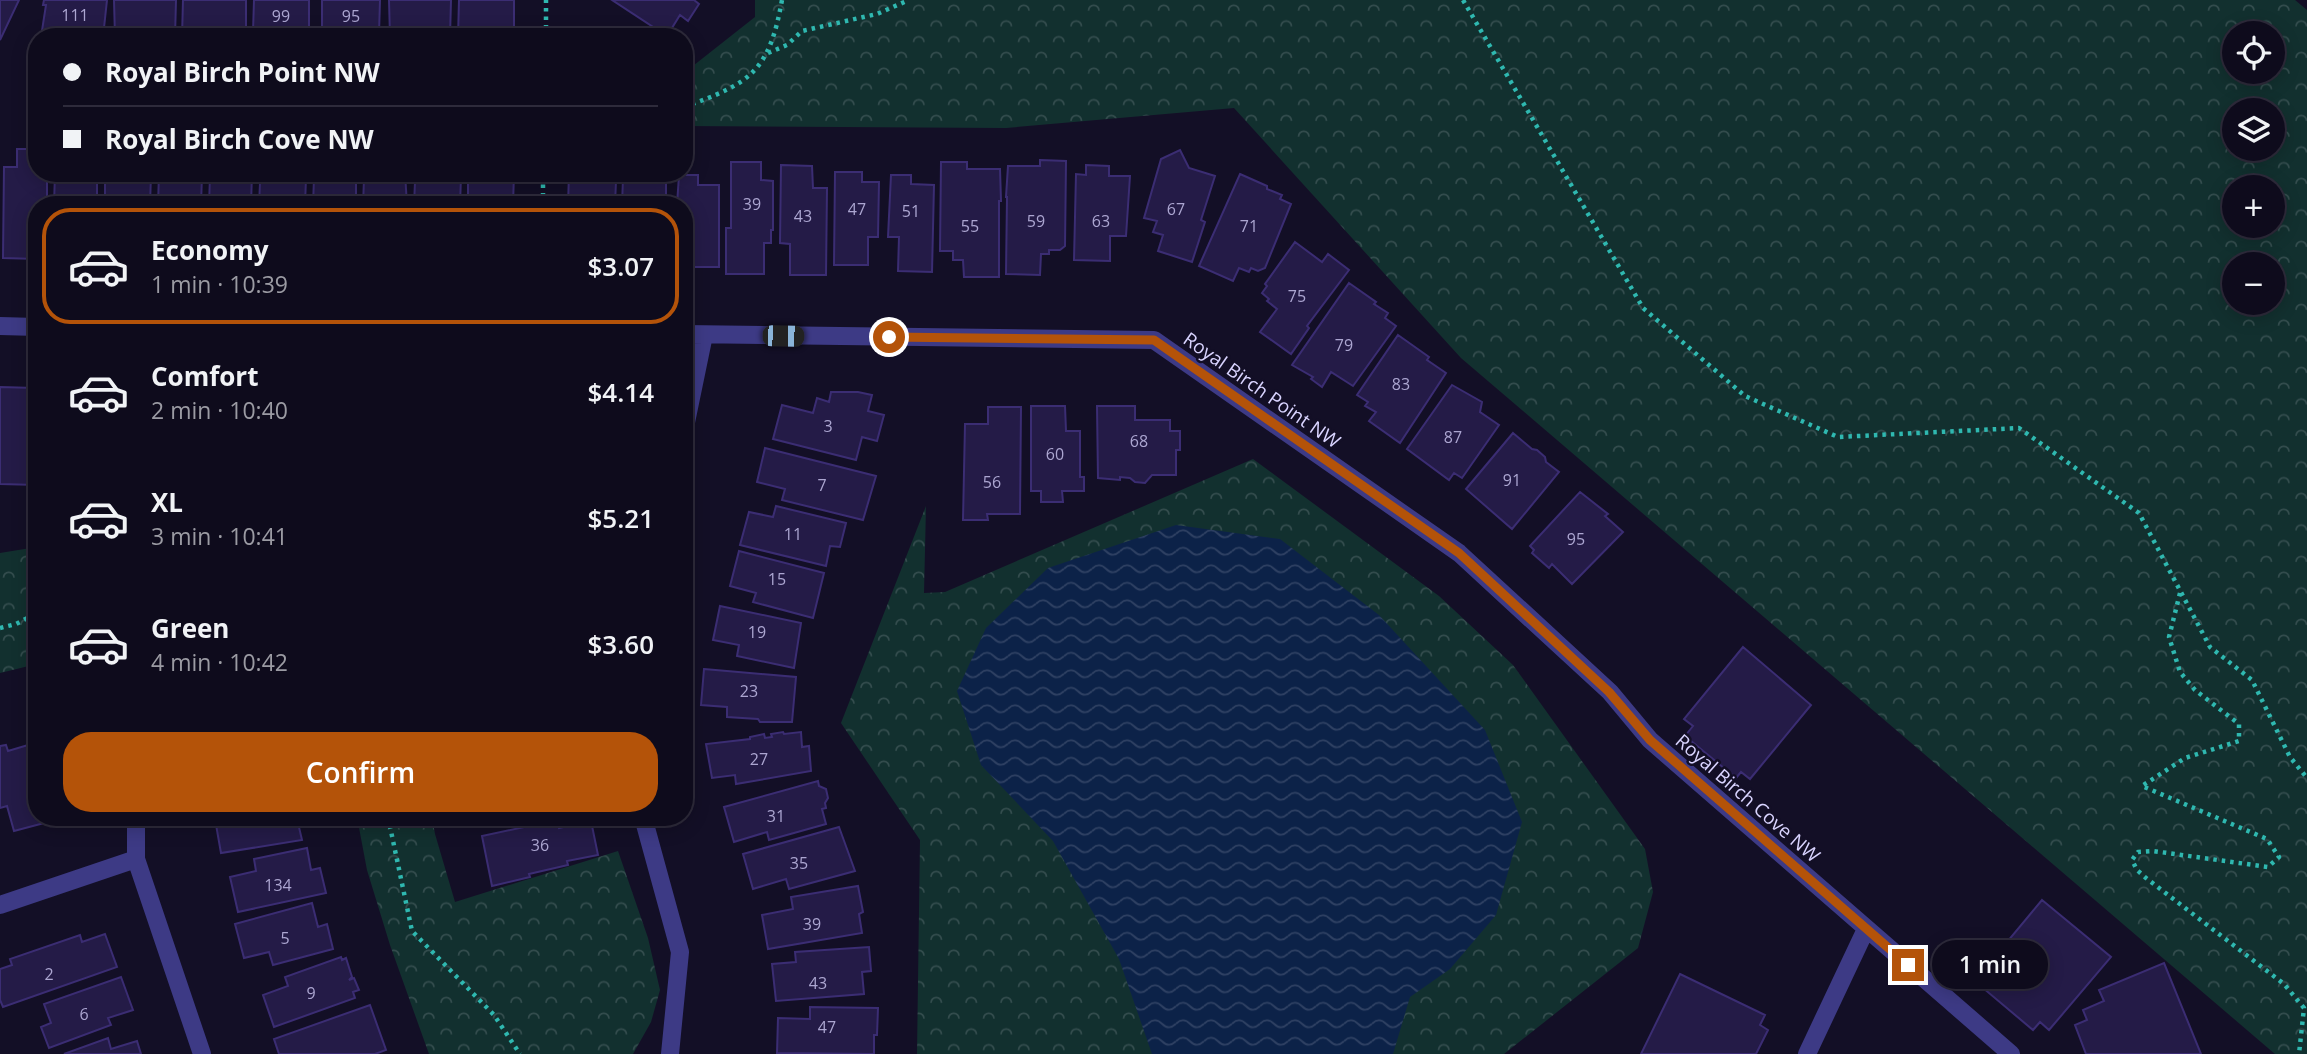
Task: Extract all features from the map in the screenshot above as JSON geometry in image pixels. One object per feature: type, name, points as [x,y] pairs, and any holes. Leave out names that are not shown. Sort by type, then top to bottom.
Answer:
[{"type":"street","points":[[0,326],[28,327]]},
{"type":"street","name":"Royal Birch Point NW","points":[[693,334],[1154,340],[1459,553],[1609,692]]},
{"type":"street","points":[[693,388],[704,335]]},
{"type":"street","name":"Royal Birch Cove NW","points":[[1609,692],[1650,740],[2011,1054]]},
{"type":"street","points":[[136,826],[136,859],[202,1054]]},
{"type":"street","points":[[645,826],[680,952],[670,1054]]},
{"type":"street","points":[[0,905],[136,859]]},
{"type":"street","points":[[1807,1054],[1866,929]]},
{"type":"path","points":[[546,28],[547,0]]},
{"type":"path","points":[[693,103],[726,90],[758,69],[767,54],[782,0]]},
{"type":"path","points":[[767,54],[787,46],[802,31],[877,14],[909,0]]},
{"type":"path","points":[[1463,0],[1643,308],[1745,396],[1838,437],[2019,428],[2139,513],[2210,647],[2252,680],[2290,757],[2307,778]]},
{"type":"path","points":[[2180,593],[2169,637],[2180,672],[2195,690],[2239,724],[2239,741],[2185,758],[2142,786],[2267,839],[2279,857],[2268,867],[2153,851],[2138,852],[2132,860],[2137,870],[2146,878],[2284,985],[2304,1009],[2299,1054]]},
{"type":"path","points":[[0,628],[28,618]]},
{"type":"path","points":[[390,826],[412,931],[494,1015],[520,1054]]},
{"type":"green space","points":[[755,0],[2295,0],[2307,10],[2307,1054],[2275,1054],[1461,358],[1234,108],[1006,128],[693,126],[693,66],[755,17]]},
{"type":"green space","points":[[1253,459],[1439,596],[1513,665],[1645,849],[1653,892],[1638,948],[1504,1054],[917,1054],[920,840],[841,723],[926,506],[924,593],[945,592]]},
{"type":"green space","points":[[28,548],[28,666],[0,673],[0,553]]},
{"type":"green space","points":[[359,826],[434,826],[455,902],[618,851],[648,938],[660,990],[651,1022],[633,1054],[429,1054],[390,945],[367,870]]},
{"type":"water","points":[[1176,525],[1280,539],[1379,615],[1485,730],[1522,822],[1496,915],[1450,969],[1410,997],[1393,1054],[1152,1054],[1119,959],[1053,841],[981,765],[957,691],[986,628],[1048,568]]},
{"type":"building","points":[[0,0],[19,0],[0,40]]},
{"type":"building","points":[[44,0],[107,0],[104,28],[42,28],[46,5],[43,5]]},
{"type":"building","points":[[114,0],[176,0],[175,28],[115,28]]},
{"type":"building","points":[[183,0],[246,0],[246,28],[182,28]]},
{"type":"building","points":[[254,0],[309,0],[309,28],[253,28]]},
{"type":"building","points":[[322,0],[380,0],[379,28],[322,28]]},
{"type":"building","points":[[389,0],[451,0],[450,28],[390,28]]},
{"type":"building","points":[[459,0],[514,0],[514,28],[458,28]]},
{"type":"building","points":[[612,0],[694,0],[699,4],[688,21],[680,15],[672,28],[655,28]]},
{"type":"building","points":[[17,149],[28,149],[28,182],[47,182],[47,196],[28,196],[28,259],[3,258],[4,167],[17,167]]},
{"type":"building","points":[[1180,150],[1189,168],[1215,176],[1201,220],[1205,222],[1192,262],[1158,251],[1163,235],[1153,232],[1157,221],[1144,218],[1161,159]]},
{"type":"building","points":[[1040,160],[1066,161],[1065,246],[1060,250],[1049,250],[1049,254],[1041,254],[1040,275],[1006,274],[1008,166],[1040,166]]},
{"type":"building","points":[[731,162],[761,162],[761,180],[773,181],[773,230],[771,243],[764,243],[764,274],[726,274],[726,228],[731,228]]},
{"type":"building","points":[[941,162],[967,162],[967,169],[1000,169],[999,277],[964,277],[963,260],[953,260],[953,251],[940,251]]},
{"type":"building","points":[[781,165],[812,166],[813,188],[827,188],[826,275],[790,275],[790,244],[780,243]]},
{"type":"building","points":[[1086,165],[1109,166],[1109,176],[1130,176],[1126,236],[1110,236],[1110,261],[1074,260],[1076,174],[1086,175]]},
{"type":"building","points":[[835,172],[862,172],[862,182],[879,182],[878,237],[868,237],[868,265],[834,265]]},
{"type":"building","points":[[1240,174],[1267,186],[1267,189],[1282,195],[1280,199],[1291,204],[1265,268],[1258,271],[1251,268],[1249,272],[1239,268],[1233,281],[1199,266]]},
{"type":"building","points":[[693,175],[698,175],[698,185],[719,185],[719,267],[693,267],[693,196],[678,196],[679,182],[693,182]]},
{"type":"building","points":[[891,175],[911,175],[911,184],[934,185],[932,272],[898,271],[899,237],[888,237]]},
{"type":"building","points":[[55,182],[97,182],[97,196],[54,196]]},
{"type":"building","points":[[105,182],[151,182],[150,196],[105,196]]},
{"type":"building","points":[[159,182],[202,182],[201,196],[158,196]]},
{"type":"building","points":[[210,182],[252,182],[251,196],[209,196]]},
{"type":"building","points":[[306,182],[305,196],[259,196],[260,183]]},
{"type":"building","points":[[314,182],[356,182],[356,196],[313,196]]},
{"type":"building","points":[[364,182],[406,182],[406,196],[363,196]]},
{"type":"building","points":[[415,182],[461,182],[460,196],[414,196]]},
{"type":"building","points":[[468,182],[514,182],[513,196],[468,196]]},
{"type":"building","points":[[569,182],[616,182],[615,196],[568,196]]},
{"type":"building","points":[[623,182],[666,182],[666,196],[622,196]]},
{"type":"building","points":[[1295,242],[1322,262],[1328,254],[1349,270],[1307,326],[1309,328],[1291,354],[1260,332],[1277,309],[1262,293],[1267,286],[1265,284]]},
{"type":"building","points":[[1349,283],[1376,302],[1374,304],[1388,313],[1385,318],[1396,326],[1353,386],[1331,372],[1322,387],[1311,379],[1313,377],[1292,365]]},
{"type":"building","points":[[1398,335],[1446,373],[1400,443],[1369,421],[1376,412],[1365,406],[1368,402],[1357,395]]},
{"type":"building","points":[[1452,385],[1482,402],[1480,412],[1499,425],[1462,478],[1454,473],[1449,480],[1407,449]]},
{"type":"building","points":[[0,387],[28,388],[28,485],[0,484]]},
{"type":"building","points":[[831,392],[872,395],[868,411],[884,415],[877,441],[862,437],[856,460],[773,439],[782,405],[813,413],[817,398],[829,402]]},
{"type":"building","points":[[1031,406],[1065,406],[1066,431],[1080,431],[1080,477],[1084,477],[1084,491],[1062,491],[1063,502],[1041,502],[1041,491],[1031,491]]},
{"type":"building","points":[[1097,406],[1135,406],[1135,420],[1170,420],[1170,431],[1180,431],[1180,450],[1176,450],[1176,475],[1152,475],[1145,483],[1135,482],[1130,478],[1098,478]]},
{"type":"building","points":[[988,407],[1021,407],[1020,514],[987,514],[988,520],[963,520],[965,424],[988,424]]},
{"type":"building","points":[[1513,433],[1537,450],[1545,457],[1546,462],[1559,472],[1512,529],[1466,489]]},
{"type":"building","points":[[765,448],[876,476],[863,520],[782,500],[785,489],[757,482]]},
{"type":"building","points":[[1580,492],[1608,514],[1605,516],[1623,532],[1572,584],[1552,564],[1549,568],[1532,553],[1534,550],[1530,546]]},
{"type":"building","points":[[776,506],[846,523],[840,547],[830,546],[826,566],[740,545],[749,512],[773,517]]},
{"type":"building","points":[[739,551],[824,573],[813,618],[753,602],[756,593],[730,586]]},
{"type":"building","points":[[720,606],[801,623],[794,668],[737,656],[739,645],[713,640]]},
{"type":"building","points":[[1743,647],[1811,705],[1750,779],[1741,772],[1736,778],[1685,736],[1693,726],[1684,719]]},
{"type":"building","points":[[704,669],[796,677],[792,722],[760,722],[758,719],[727,717],[727,707],[701,705]]},
{"type":"building","points":[[801,732],[802,747],[809,746],[811,771],[736,784],[735,775],[712,778],[706,744],[750,739],[764,734],[765,738],[772,737],[771,734]]},
{"type":"building","points":[[6,745],[8,751],[28,745],[28,826],[33,826],[14,831],[7,806],[0,808],[0,746]]},
{"type":"building","points":[[818,781],[819,786],[826,789],[828,798],[826,808],[822,809],[826,824],[769,840],[767,832],[734,842],[724,807]]},
{"type":"building","points":[[216,826],[299,826],[302,840],[221,853]]},
{"type":"building","points":[[529,826],[592,826],[598,855],[567,861],[568,865],[492,886],[482,836]]},
{"type":"building","points":[[839,827],[855,871],[789,889],[786,879],[753,889],[743,854]]},
{"type":"building","points":[[307,848],[311,870],[320,868],[326,893],[238,912],[230,877],[256,871],[254,859]]},
{"type":"building","points":[[858,886],[863,912],[859,914],[862,933],[768,949],[762,915],[793,909],[791,897]]},
{"type":"building","points":[[2042,900],[2111,957],[2049,1030],[2040,1022],[2033,1030],[1983,988],[1991,979],[1982,972]]},
{"type":"building","points":[[312,903],[318,927],[327,924],[333,949],[273,965],[269,952],[244,958],[235,924]]},
{"type":"building","points":[[105,934],[117,967],[3,1007],[0,1000],[0,969],[12,965],[10,959],[80,935],[82,942]]},
{"type":"building","points":[[869,947],[871,971],[862,972],[864,994],[776,1001],[772,964],[796,962],[795,952]]},
{"type":"building","points":[[341,957],[342,960],[346,958],[352,977],[349,980],[354,978],[359,990],[353,992],[355,998],[274,1027],[263,995],[288,986],[285,977]]},
{"type":"building","points":[[2164,963],[2201,1054],[2086,1054],[2075,1025],[2087,1020],[2083,1010],[2104,1001],[2099,990]]},
{"type":"building","points":[[1680,974],[1765,1015],[1760,1025],[1768,1030],[1756,1054],[1641,1054]]},
{"type":"building","points":[[121,977],[133,1010],[108,1018],[111,1025],[49,1048],[41,1027],[51,1023],[44,1004]]},
{"type":"building","points":[[370,1005],[386,1050],[375,1054],[279,1054],[274,1039]]},
{"type":"building","points":[[810,1007],[878,1008],[874,1054],[777,1053],[778,1018],[810,1019]]},
{"type":"building","points":[[108,1038],[111,1049],[137,1041],[141,1054],[64,1054]]},
{"type":"route","points":[[889,337],[1154,340],[1459,553],[1609,692],[1650,740],[1908,965]]}]
